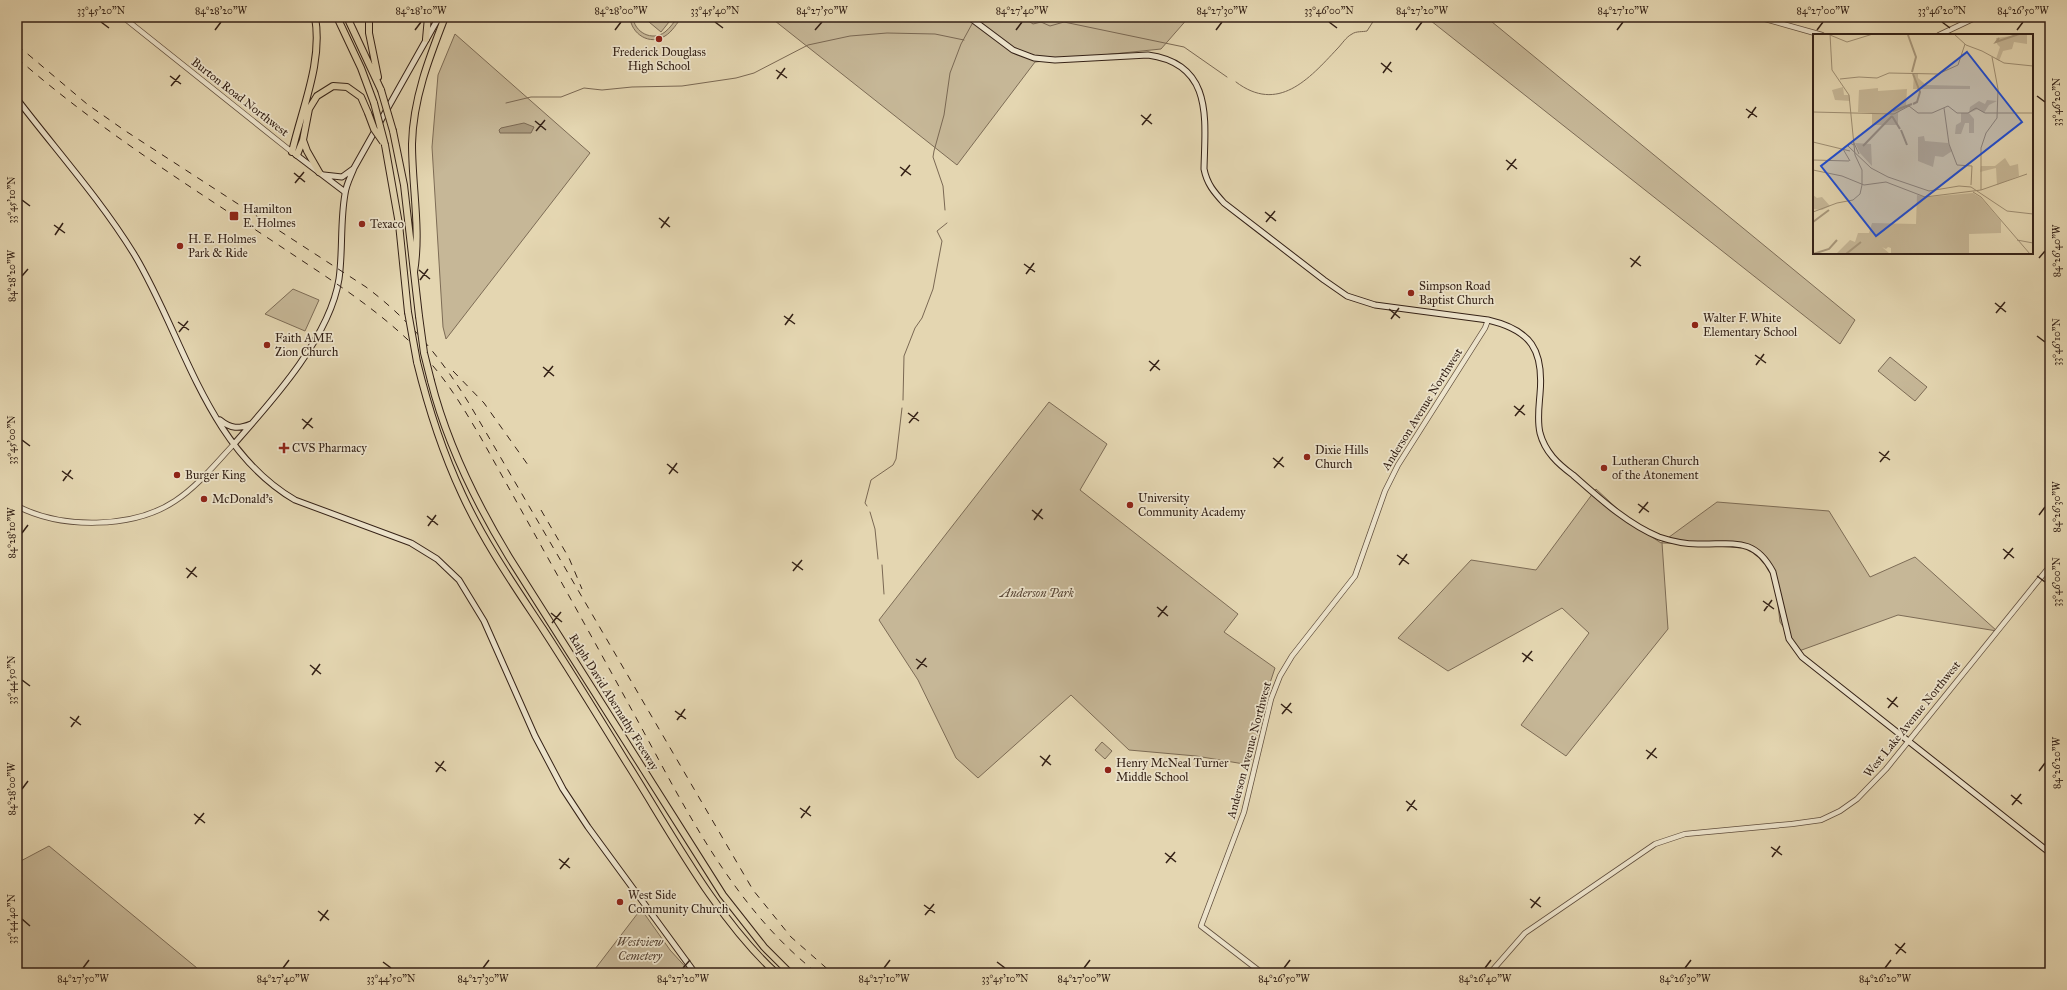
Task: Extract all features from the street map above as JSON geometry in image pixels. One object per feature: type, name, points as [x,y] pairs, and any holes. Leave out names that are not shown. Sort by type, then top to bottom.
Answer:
[{"type":"highway","points":[[294,153],[315,64],[317,37],[315,17]]},
{"type":"highway","name":"Ralph David Abernathy Freeway","points":[[337,17],[361,68],[374,103],[385,145],[399,224],[408,312],[417,362],[435,427],[461,494],[488,545],[722,911],[754,951],[776,973]]},
{"type":"highway","points":[[348,17],[381,90]]},
{"type":"highway","points":[[369,17],[371,46],[381,90]]},
{"type":"highway","points":[[426,39],[428,17]]},
{"type":"highway","points":[[414,272],[418,252],[412,144],[414,116],[427,61],[445,17]]},
{"type":"highway","points":[[294,153],[303,140],[311,104],[320,92],[330,87],[344,86],[357,92],[368,113],[374,129],[385,145]]},
{"type":"highway","name":"Ralph David Abernathy Freeway","points":[[381,90],[393,131],[404,185],[424,353],[450,442],[483,513],[496,536],[723,895],[751,932],[790,973]]},
{"type":"highway","points":[[303,140],[307,151],[320,173]]},
{"type":"main road","points":[[234,444],[253,423],[313,344],[330,313],[339,278],[345,192],[354,168],[439,17]]},
{"type":"main road","points":[[968,17],[1013,50],[1034,58],[1055,60],[1148,54],[1161,56],[1173,61],[1190,75],[1201,96],[1206,118],[1204,169],[1209,184],[1224,202],[1242,218],[1336,290],[1354,299],[1375,305],[1399,309],[1488,320],[1514,328],[1528,340],[1537,353],[1542,374],[1539,415],[1540,434],[1546,447],[1560,465],[1626,517],[1659,537],[1678,542],[1697,544],[1738,544],[1757,551],[1768,563],[1776,581],[1786,628],[1795,649],[1810,664],[2050,853]]},
{"type":"main road","points":[[17,99],[98,202],[127,242],[153,289],[196,381],[215,416],[234,444],[249,461],[280,491],[313,508],[388,534],[424,550],[437,559],[459,580],[484,621],[535,736],[563,789],[588,827],[695,973]]},
{"type":"main road","name":"Burton Road Northwest","points":[[294,153],[345,192]]},
{"type":"main road","points":[[320,173],[342,177],[354,168]]},
{"type":"main road","points":[[215,416],[227,425],[235,428],[253,423]]},
{"type":"street","name":"Burton Road Northwest","points":[[123,17],[294,153]]},
{"type":"street","points":[[1758,17],[1818,34]]},
{"type":"street","points":[[1941,34],[1978,17]]},
{"type":"street","name":"Anderson Avenue Northwest","points":[[1262,973],[1201,926],[1244,812],[1272,699],[1280,676],[1292,656],[1355,576],[1385,492],[1398,465],[1485,328],[1488,320]]},
{"type":"street","points":[[17,506],[44,518],[79,522],[125,520],[154,512],[175,501],[193,488],[234,444]]},
{"type":"street","name":"West Lake Avenue Northwest","points":[[1490,973],[1525,933],[1655,844],[1685,834],[1792,824],[1831,816],[1857,799],[1874,784],[2050,566]]},
{"type":"green space","points":[[630,17],[633,17],[634,22],[640,31],[649,36],[655,36],[665,32],[678,17],[682,17],[668,34],[659,39],[653,40],[642,37],[634,29]]},
{"type":"green space","points":[[643,17],[673,17],[661,32]]},
{"type":"green space","points":[[770,17],[1189,17],[1161,49],[1035,62],[957,165]]},
{"type":"green space","points":[[1426,17],[1486,17],[1855,320],[1840,344]]},
{"type":"green space","points":[[455,34],[590,153],[446,339],[443,327],[432,147],[438,75]]},
{"type":"green space","points":[[293,289],[319,300],[305,331],[265,314]]},
{"type":"green space","points":[[1890,357],[1927,387],[1915,401],[1878,371]]},
{"type":"green space","name":"Anderson Park","points":[[1049,402],[1107,444],[1080,490],[1238,614],[1224,632],[1275,668],[1265,698],[1250,765],[1196,756],[1129,750],[1071,695],[978,778],[956,758],[918,680],[879,620]]},
{"type":"green space","points":[[1596,489],[1637,527],[1661,543],[1717,502],[1829,511],[1870,577],[1915,557],[1997,631],[1898,615],[1799,651],[1780,622],[1774,570],[1756,549],[1732,544],[1662,543],[1668,629],[1566,756],[1521,725],[1589,633],[1562,608],[1448,671],[1398,638],[1471,560],[1536,570]]},
{"type":"green space","points":[[1102,742],[1112,751],[1105,759],[1095,750]]},
{"type":"green space","points":[[49,846],[203,973],[17,973],[17,863]]},
{"type":"green space","name":"Westview Cemetery","points":[[641,909],[670,950],[691,973],[592,973]]},
{"type":"shaded area","points":[[524,123],[534,127],[531,133],[500,133],[499,130],[501,128]]},
{"type":"waterway","points":[[1023,17],[1033,24],[1041,22],[1050,26],[1064,22],[1184,47],[1227,77]]},
{"type":"waterway","points":[[1236,82],[1251,91],[1266,95],[1279,94],[1292,89],[1315,71],[1350,35],[1355,32],[1367,31],[1376,17]]},
{"type":"waterway","points":[[945,210],[943,186],[933,157],[944,115],[950,73],[961,44],[972,24]]},
{"type":"waterway","points":[[506,103],[531,97],[561,97],[584,88],[602,90],[632,87],[682,86],[736,78],[754,73],[808,45],[850,36],[887,33],[935,34],[964,40]]},
{"type":"waterway","points":[[903,400],[904,356],[915,328],[922,318],[933,289],[942,241],[937,231],[947,223]]},
{"type":"waterway","points":[[867,506],[865,503],[871,480],[893,465],[896,459],[902,408]]},
{"type":"waterway","points":[[870,512],[875,529],[878,559]]},
{"type":"waterway","points":[[882,565],[884,594]]},
{"type":"railway","points":[[17,45],[87,104],[124,130],[366,287],[397,313],[424,341],[448,372],[470,405],[753,890],[791,937],[832,973]]},
{"type":"railway","points":[[17,58],[47,84],[110,132],[313,268],[371,309],[407,339],[432,365],[455,395],[481,438],[709,848],[733,883],[758,915],[786,946],[817,973]]},
{"type":"railway","points":[[453,371],[484,403],[528,465]]},
{"type":"railway","points":[[541,510],[569,558],[582,589]]},
{"type":"place","name":"Frederick Douglass High School","points":[[659,39]]},
{"type":"place","name":"Hamilton E. Holmes","points":[[234,216]]},
{"type":"place","name":"Texaco","points":[[362,224]]},
{"type":"place","name":"H. E. Holmes Park & Ride","points":[[180,246]]},
{"type":"place","name":"Simpson Road Baptist Church","points":[[1411,293]]},
{"type":"place","name":"Walter F. White Elementary School","points":[[1695,325]]},
{"type":"place","name":"Faith AME Zion Church","points":[[267,345]]},
{"type":"place","name":"CVS Pharmacy","points":[[284,448]]},
{"type":"place","name":"Dixie Hills Church","points":[[1307,457]]},
{"type":"place","name":"Lutheran Church of the Atonement","points":[[1604,468]]},
{"type":"place","name":"Burger King","points":[[177,475]]},
{"type":"place","name":"McDonald's","points":[[204,499]]},
{"type":"place","name":"University Community Academy","points":[[1130,505]]},
{"type":"place","name":"Henry McNeal Turner Middle School","points":[[1108,770]]},
{"type":"place","name":"West Side Community Church","points":[[620,902]]}]
